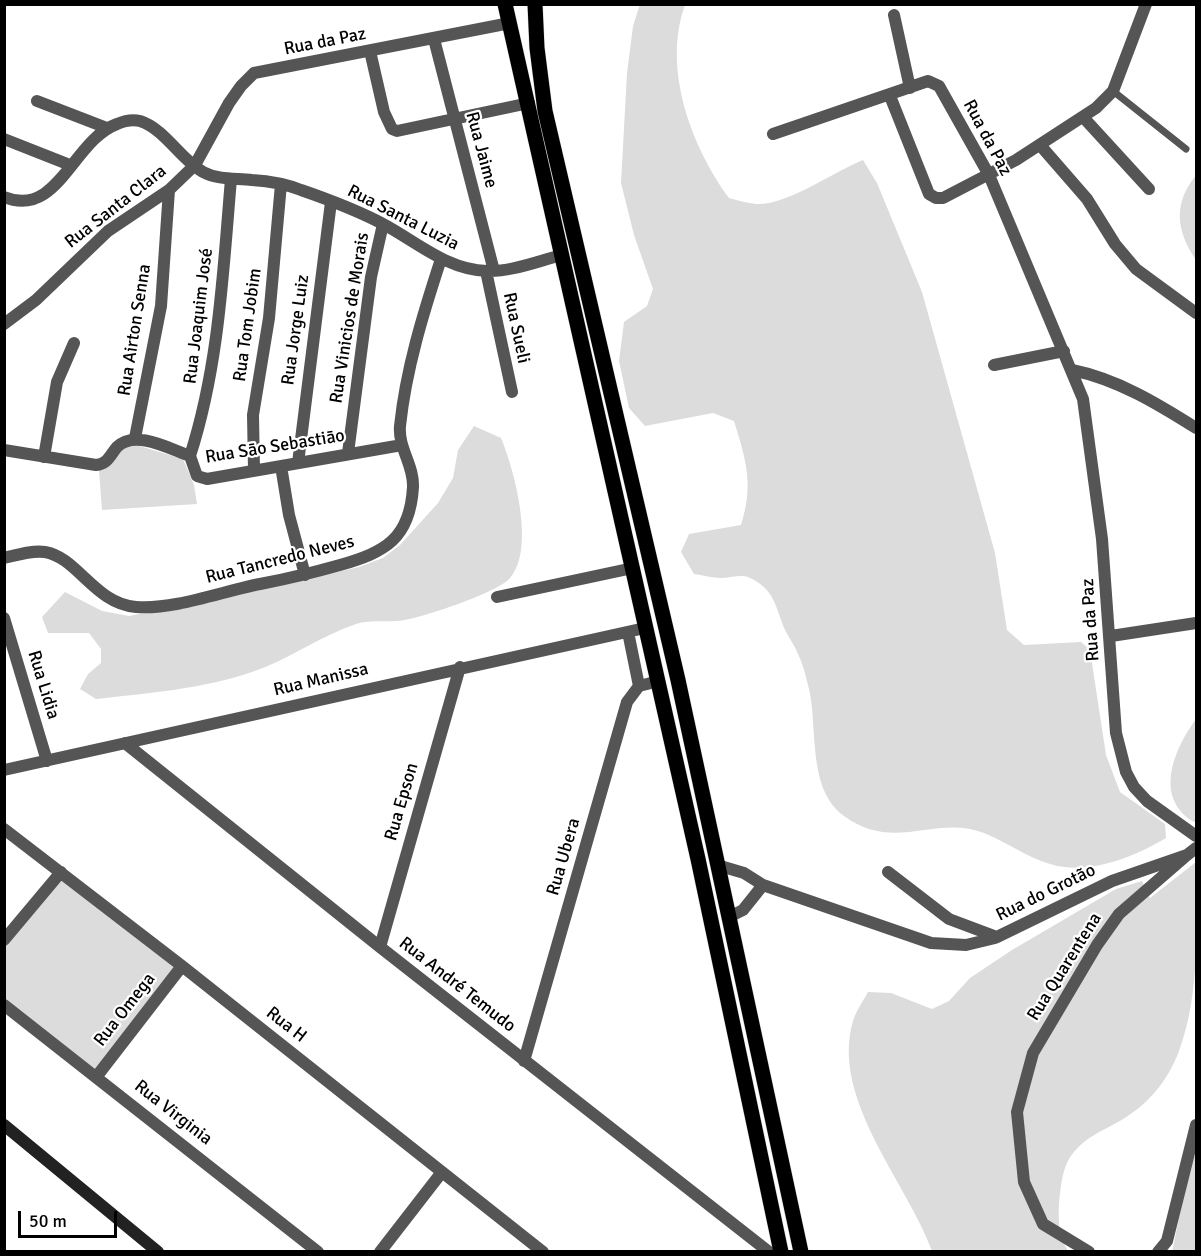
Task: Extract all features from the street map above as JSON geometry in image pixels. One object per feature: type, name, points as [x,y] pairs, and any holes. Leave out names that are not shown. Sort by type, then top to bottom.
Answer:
[{"type":"main road","points":[[505,4],[645,628],[659,681],[781,1251]]},
{"type":"main road","points":[[535,4],[537,48],[548,122],[616,408],[801,1251]]},
{"type":"main road","points":[[4,1125],[158,1251]]},
{"type":"street","points":[[890,96],[932,197],[943,198],[1040,145],[1083,117],[1113,91],[1146,4]]},
{"type":"street","points":[[894,15],[910,88]]},
{"type":"street","name":"Rua da Paz","points":[[195,165],[241,86],[254,74],[510,23]]},
{"type":"street","name":"Rua Jaime","points":[[434,39],[490,271]]},
{"type":"street","points":[[370,51],[384,112],[392,129],[397,131],[529,103]]},
{"type":"street","name":"Rua da Paz","points":[[773,134],[890,96],[928,81],[939,86],[988,175],[1083,399],[1092,453],[1111,636],[1116,733],[1126,772],[1134,787],[1147,801],[1197,836]]},
{"type":"street","points":[[37,101],[107,128]]},
{"type":"street","points":[[1083,117],[1149,189]]},
{"type":"street","name":"Rua Santa Luzia","points":[[107,128],[123,122],[140,121],[210,175],[281,184],[332,202],[383,224],[441,259],[490,271],[563,255]]},
{"type":"street","points":[[4,197],[25,201],[36,199],[59,184],[70,165],[94,138],[107,128]]},
{"type":"street","points":[[4,139],[70,165]]},
{"type":"street","points":[[1040,145],[1087,199],[1115,243],[1136,269],[1197,313]]},
{"type":"street","name":"Rua Santa Clara","points":[[4,324],[36,300],[108,231],[169,190],[195,165]]},
{"type":"street","name":"Rua Joaquim José","points":[[190,456],[204,412],[215,356],[231,179]]},
{"type":"street","name":"Rua Tom Jobim","points":[[254,470],[253,415],[269,318],[281,184]]},
{"type":"street","name":"Rua Airton Senna","points":[[135,438],[160,306],[169,190]]},
{"type":"street","name":"Rua Jorge Luiz","points":[[298,462],[332,202]]},
{"type":"street","name":"Rua Vinicios de Morais","points":[[348,453],[371,277],[383,224]]},
{"type":"street","name":"Rua Tancredo Neves","points":[[4,558],[33,552],[51,553],[97,590],[125,606],[150,607],[305,576],[371,556],[383,550],[398,536],[407,522],[413,486],[410,460],[402,445],[400,427],[416,335],[441,259]]},
{"type":"street","name":"Rua Sueli","points":[[490,271],[512,392]]},
{"type":"street","points":[[44,457],[57,382],[74,342]]},
{"type":"street","points":[[994,365],[1064,351]]},
{"type":"street","points":[[1072,370],[1099,375],[1115,382],[1197,428]]},
{"type":"street","points":[[4,450],[96,465],[108,459],[122,443],[135,438]]},
{"type":"street","name":"Rua Sāo Sebastiāo","points":[[135,438],[190,456],[197,477],[201,479],[402,445]]},
{"type":"street","points":[[281,466],[305,576]]},
{"type":"street","points":[[498,597],[633,568]]},
{"type":"street","name":"Rua Lidia","points":[[4,618],[47,762]]},
{"type":"street","points":[[1111,636],[1197,623]]},
{"type":"street","name":"Rua Manissa","points":[[4,771],[460,667],[645,628]]},
{"type":"street","points":[[628,632],[639,686],[659,681]]},
{"type":"street","name":"Rua Epson","points":[[380,947],[460,667]]},
{"type":"street","name":"Rua Ubera","points":[[524,1061],[627,702],[639,686]]},
{"type":"street","name":"Rua André Temudo","points":[[125,743],[524,1061],[769,1251]]},
{"type":"street","name":"Rua H","points":[[4,829],[182,966],[543,1251]]},
{"type":"street","name":"Rua do Grotão","points":[[888,873],[949,920],[997,937],[1112,881],[1192,852]]},
{"type":"street","name":"Rua Quarentena","points":[[1089,1251],[1067,1241],[1043,1224],[1024,1182],[1017,1112],[1033,1053],[1097,945],[1119,914],[1192,852]]},
{"type":"street","points":[[717,865],[744,873],[763,885],[931,943],[966,945],[997,937]]},
{"type":"street","points":[[4,940],[61,872]]},
{"type":"street","points":[[729,917],[743,910],[763,885]]},
{"type":"street","name":"Rua Omega","points":[[97,1076],[182,966]]},
{"type":"street","name":"Rua Virginia","points":[[4,1005],[318,1251]]},
{"type":"street","points":[[1158,1251],[1167,1240],[1197,1125]]},
{"type":"street","points":[[380,1251],[442,1172]]},
{"type":"lane","points":[[1113,91],[1186,149]]},
{"type":"shaded area","points":[[640,4],[685,5],[679,29],[677,54],[684,106],[703,155],[729,198],[756,204],[781,200],[863,160],[877,183],[922,292],[995,553],[1007,630],[1024,645],[1081,642],[1090,650],[1106,755],[1120,792],[1165,824],[1166,838],[1140,852],[1110,863],[1080,868],[1065,867],[1041,861],[984,833],[966,828],[898,833],[880,832],[862,827],[844,816],[832,804],[819,774],[812,705],[804,671],[773,599],[764,587],[748,577],[718,578],[694,574],[681,552],[689,534],[741,525],[748,484],[742,448],[734,421],[713,413],[645,426],[629,408],[619,361],[624,322],[647,306],[653,289],[634,235],[621,183],[627,73],[633,26]]},
{"type":"shaded area","points":[[1196,175],[1196,260],[1184,238],[1180,217],[1183,196]]},
{"type":"shaded area","points":[[474,426],[501,438],[512,469],[520,509],[522,529],[518,565],[503,584],[460,603],[415,618],[356,624],[265,667],[214,683],[96,699],[80,689],[88,674],[101,663],[101,649],[89,633],[48,633],[42,617],[65,592],[102,611],[129,616],[255,591],[359,567],[383,558],[400,545],[438,503],[453,478],[458,450]]},
{"type":"shaded area","points":[[136,445],[183,459],[194,485],[197,504],[102,510],[99,470],[121,449]]},
{"type":"shaded area","points":[[1196,719],[1196,821],[1194,822],[1181,812],[1174,800],[1171,773],[1181,744]]},
{"type":"shaded area","points":[[1196,862],[1194,982],[1186,1028],[1179,1051],[1163,1082],[1147,1100],[1128,1116],[1089,1138],[1070,1157],[1060,1190],[1059,1210],[1061,1234],[1068,1251],[932,1251],[874,1139],[861,1110],[852,1080],[849,1050],[853,1021],[868,992],[891,993],[932,1009],[949,1001],[970,978],[1012,950],[1116,889],[1142,881],[1150,898]]},
{"type":"shaded area","points":[[61,872],[182,966],[97,1076],[5,1005],[4,940]]},
{"type":"shaded area","points":[[1196,1152],[1196,1251],[1172,1252],[1188,1174]]}]
